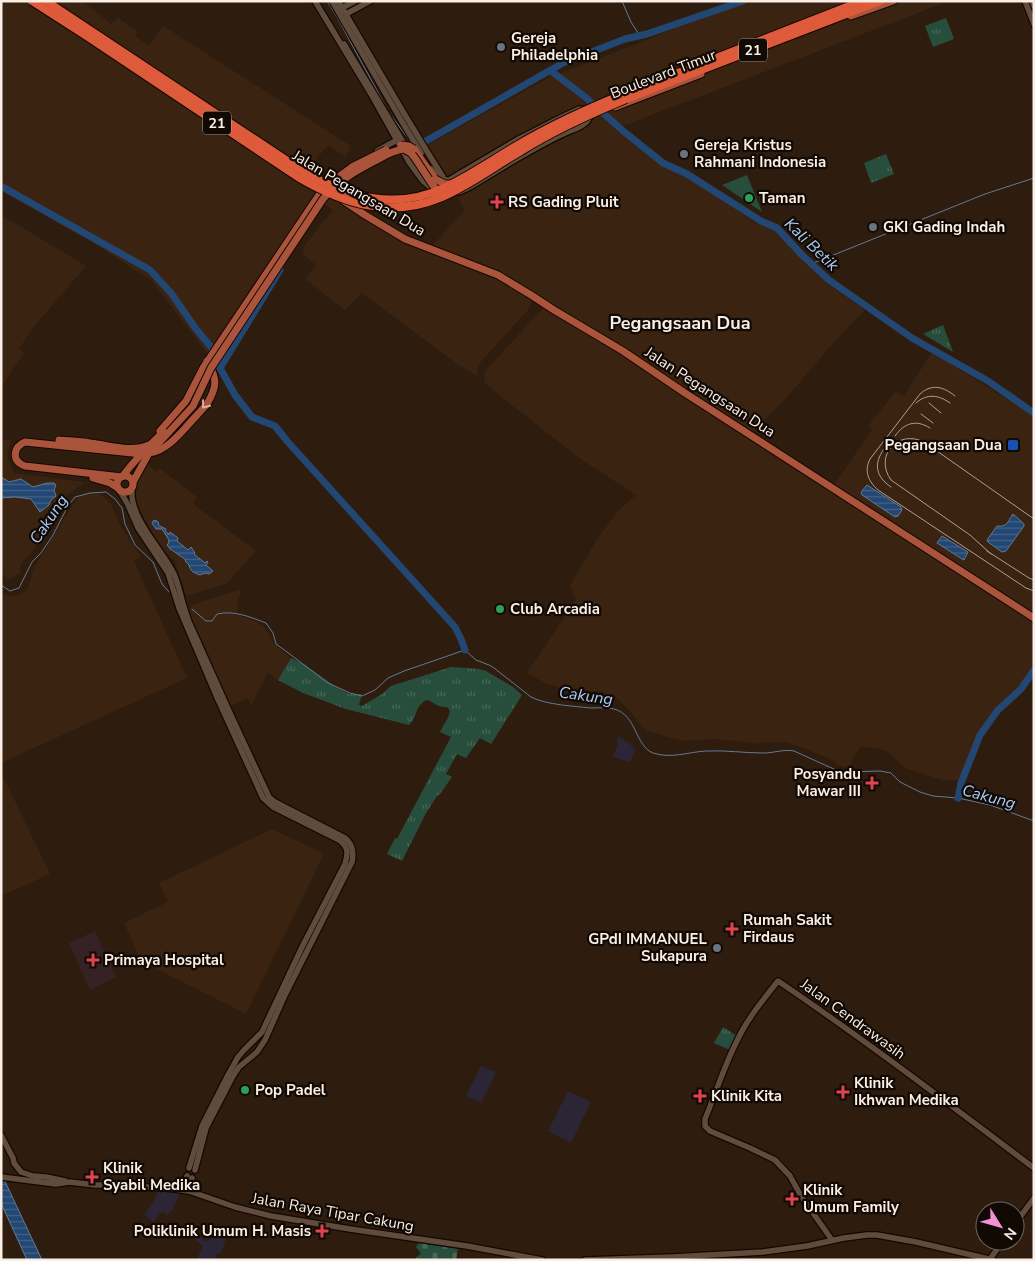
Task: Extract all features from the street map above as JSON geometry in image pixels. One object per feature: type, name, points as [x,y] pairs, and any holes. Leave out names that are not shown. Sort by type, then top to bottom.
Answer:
[{"type":"highway","name":"21","points":[[32,1],[302,180],[343,200],[367,206],[386,207],[407,206],[439,198],[544,137],[592,114],[880,1]]},
{"type":"highway","name":"21","points":[[46,1],[304,172],[326,184],[352,194],[387,200],[414,197],[437,190],[464,177],[540,132],[578,113],[862,1]]},
{"type":"main road","name":"Jalan Pegangsaan Dua","points":[[32,1],[405,239],[498,275],[623,351],[1034,618]]},
{"type":"main road","name":"Boulevard Timur","points":[[586,113],[619,95],[685,66],[853,1]]},
{"type":"main road","name":"Boulevard Timur","points":[[586,113],[602,112],[797,36],[893,1]]},
{"type":"main road","points":[[619,95],[621,105]]},
{"type":"main road","points":[[133,486],[129,477],[25,466],[18,462],[16,450],[17,447],[25,442],[134,448],[144,447],[154,441],[193,406],[211,368],[323,199],[348,175],[391,152],[404,149],[415,158],[436,189],[442,192],[450,192],[586,113]]},
{"type":"main road","points":[[209,358],[215,388],[207,404],[173,441],[162,450],[146,454],[24,438],[14,444],[12,458],[18,467],[26,470],[100,479],[126,492],[133,486],[146,454],[163,426],[186,401],[197,379],[209,358],[217,346],[329,192]]},
{"type":"main road","points":[[197,379],[202,376],[211,382],[215,388]]},
{"type":"main road","points":[[119,489],[117,482],[167,430]]},
{"type":"street","points":[[315,1],[378,90],[418,138],[420,146],[434,172],[443,180],[449,180],[517,140],[579,109],[586,113],[589,120],[585,124],[542,144],[468,188],[454,194],[446,195],[437,192],[423,181],[403,151],[378,90],[338,1]]},
{"type":"street","points":[[319,1],[411,139],[420,146]]},
{"type":"street","points":[[332,1],[343,13]]},
{"type":"street","points":[[343,13],[355,1]]},
{"type":"street","points":[[343,13],[370,1]]},
{"type":"street","points":[[1025,1],[1034,24]]},
{"type":"street","points":[[1032,1],[1034,6]]},
{"type":"street","points":[[329,192],[338,175],[352,165],[398,140]]},
{"type":"street","points":[[398,140],[412,156],[428,185]]},
{"type":"street","points":[[476,164],[484,179]]},
{"type":"street","points":[[437,192],[443,180]]},
{"type":"street","points":[[133,486],[131,498],[136,511],[174,574],[180,605]]},
{"type":"street","points":[[119,489],[138,528],[168,573],[180,605],[269,797],[324,829],[349,841],[353,851],[352,862],[285,995],[265,1040],[257,1052],[239,1067],[233,1076],[206,1128],[197,1150]]},
{"type":"street","points":[[192,1169],[202,1126],[229,1072],[244,1050],[262,1032],[303,945],[345,864],[348,853],[346,847],[340,840],[324,829]]},
{"type":"street","name":"Jalan Cendrawasih","points":[[832,1240],[801,1196],[790,1176],[775,1160],[710,1131],[705,1126],[705,1119],[720,1078],[738,1039],[778,981],[885,1057],[1034,1168]]},
{"type":"street","points":[[1,1135],[13,1158],[14,1164],[21,1172],[69,1182]]},
{"type":"street","name":"Jalan Raya Tipar Cakung","points":[[1,1177],[56,1184],[69,1182],[186,1191],[235,1207],[271,1216],[467,1246],[542,1260]]},
{"type":"street","points":[[186,1191],[190,1177]]},
{"type":"street","points":[[1025,1210],[1034,1198]]},
{"type":"street","points":[[585,1260],[743,1253],[807,1246],[867,1235],[916,1242],[991,1259]]},
{"type":"shaded area","points":[[1,1],[83,1],[111,24],[118,18],[138,31],[135,36],[149,46],[163,26],[351,146],[346,157],[328,145],[297,183],[316,193],[334,196],[398,235],[430,248],[465,210],[426,146],[550,77],[642,42],[739,1],[949,1],[615,129],[759,225],[775,229],[829,285],[865,310],[836,340],[780,405],[752,432],[833,486],[872,430],[868,426],[896,391],[904,396],[932,352],[1034,416],[1034,674],[1022,692],[1003,709],[982,735],[963,781],[942,780],[905,768],[888,752],[877,748],[860,747],[850,768],[837,765],[836,762],[786,742],[751,743],[717,739],[683,741],[646,731],[619,700],[600,691],[575,693],[545,683],[527,673],[576,600],[570,586],[596,541],[617,512],[636,495],[579,458],[484,383],[485,371],[544,307],[533,298],[527,311],[478,365],[477,376],[456,363],[362,293],[345,310],[305,279],[316,265],[303,254],[304,246],[333,210],[324,204],[216,365],[152,281],[95,244],[1,191]]},
{"type":"shaded area","points":[[1,215],[86,266],[31,330],[19,349],[24,353],[1,387]]},
{"type":"shaded area","points":[[1,439],[11,440],[7,456],[14,473],[84,482],[67,496],[31,554],[25,558],[20,566],[20,572],[9,580],[1,573]]},
{"type":"shaded area","points":[[146,463],[157,472],[159,468],[197,497],[193,504],[256,551],[226,584],[186,595],[175,561],[164,551],[154,536],[136,501],[136,485]]},
{"type":"shaded area","points":[[83,493],[99,493],[111,504],[122,529],[141,557],[134,561],[187,678],[1,763],[1,592],[13,597],[27,590],[35,566],[72,506]]},
{"type":"shaded area","points":[[240,590],[241,594],[237,600],[238,615],[257,622],[265,628],[274,644],[291,658],[278,680],[268,673],[251,706],[248,698],[230,706],[189,613],[192,605]]},
{"type":"shaded area","points":[[619,736],[636,749],[630,762],[613,757],[618,744],[616,741]]},
{"type":"shaded area","points":[[1,772],[50,874],[1,896]]},
{"type":"shaded area","points":[[272,829],[324,854],[246,1014],[141,961],[124,923],[168,902],[159,883]]},
{"type":"shaded area","name":"Primaya Hospital","points":[[95,931],[116,977],[90,990],[69,943]]},
{"type":"shaded area","points":[[481,1066],[496,1072],[481,1103],[466,1096]]},
{"type":"shaded area","points":[[568,1091],[591,1102],[571,1143],[548,1131]]},
{"type":"shaded area","points":[[158,1190],[180,1193],[172,1211],[167,1215],[163,1212],[159,1214],[154,1222],[144,1215],[156,1198]]},
{"type":"shaded area","points":[[194,1230],[206,1242],[219,1233],[227,1236],[221,1253],[217,1253],[216,1260],[197,1259],[203,1246],[191,1236]]},
{"type":"green space","points":[[946,18],[954,39],[933,47],[925,26]]},
{"type":"green space","points":[[886,154],[894,174],[871,183],[864,163]]},
{"type":"green space","name":"Taman","points":[[747,175],[762,212],[722,185]]},
{"type":"green space","points":[[943,325],[953,352],[923,334]]},
{"type":"green space","points":[[291,658],[305,665],[339,689],[349,694],[362,694],[359,705],[362,706],[391,686],[451,667],[486,671],[513,687],[522,695],[491,744],[480,738],[466,758],[457,754],[446,774],[452,777],[426,813],[402,861],[387,854],[395,838],[397,839],[451,737],[440,732],[450,711],[447,707],[426,700],[419,706],[409,725],[346,709],[303,693],[278,680]]},
{"type":"green space","points":[[723,1027],[737,1036],[730,1050],[714,1043]]},
{"type":"green space","points":[[419,1243],[458,1249],[456,1260],[414,1260],[421,1253],[416,1247]]},
{"type":"water","points":[[3,478],[9,482],[21,479],[33,487],[54,483],[56,485],[54,490],[56,496],[40,512],[31,499],[1,498],[1,479]]},
{"type":"water","points":[[867,485],[901,507],[902,510],[898,516],[895,517],[862,495],[861,492]]},
{"type":"water","points":[[1013,514],[1024,526],[1006,551],[1002,552],[987,540],[997,526],[1005,525]]},
{"type":"water","points":[[154,520],[159,523],[158,525],[166,529],[165,531],[169,534],[170,532],[178,538],[177,541],[188,550],[191,547],[194,554],[205,563],[207,561],[206,565],[213,571],[209,574],[200,575],[193,572],[186,560],[167,545],[169,540],[162,529],[156,529],[152,523]]},
{"type":"water","points":[[942,536],[968,552],[964,560],[937,543]]},
{"type":"water","points":[[1,1173],[42,1260],[27,1260],[1,1203]]},
{"type":"waterway","points":[[327,1],[388,111],[412,144]]},
{"type":"waterway","points":[[622,1],[631,22],[640,36]]},
{"type":"waterway","points":[[415,144],[426,141],[563,63],[625,39],[647,34],[743,1]]},
{"type":"waterway","points":[[1031,7],[1034,13]]},
{"type":"waterway","name":"Kali Betik","points":[[551,71],[584,96],[663,163],[687,174],[761,221],[777,228],[829,280],[912,338],[988,381],[1034,413]]},
{"type":"waterway","points":[[811,264],[985,194],[1034,178]]},
{"type":"waterway","points":[[1,186],[150,270],[171,293],[211,347],[235,395],[252,417],[275,426],[455,627],[465,650]]},
{"type":"waterway","points":[[220,368],[280,270]]},
{"type":"waterway","name":"Cakung","points":[[1,585],[10,591],[19,588],[32,562],[41,553],[53,535],[68,506],[75,497],[90,493],[106,492],[122,508],[125,524],[135,545],[153,562],[162,584],[169,592]]},
{"type":"waterway","name":"Cakung","points":[[192,609],[206,621],[212,621],[217,614],[230,613],[266,623],[273,633],[276,644],[328,683],[350,693],[362,696],[375,690],[388,678],[465,650],[476,660],[494,668],[537,700],[568,706],[611,708],[622,712],[632,724],[643,744],[653,753],[673,755],[706,751],[763,753],[786,750],[794,751],[836,770],[845,772],[880,771],[891,773],[900,782],[920,792],[933,796],[958,798],[990,805],[1034,821]]},
{"type":"waterway","points":[[958,798],[961,783],[980,735],[998,710],[1021,689],[1034,670]]},
{"type":"tram line","points":[[955,396],[947,390],[933,387],[920,394],[870,459],[867,468],[869,479],[878,490],[1026,588],[1034,591]]},
{"type":"tram line","points":[[916,403],[929,396],[942,398],[950,403]]},
{"type":"tram line","points":[[929,403],[941,413]]},
{"type":"tram line","points":[[921,414],[933,423]]},
{"type":"tram line","points":[[895,436],[906,425],[915,423],[930,428]]},
{"type":"tram line","points":[[991,554],[970,535],[891,480],[886,471],[885,462],[891,447],[905,439],[924,442],[1034,519]]},
{"type":"tram line","points":[[884,449],[877,465],[879,475],[891,487]]},
{"type":"tram line","points":[[987,551],[1034,580]]},
{"type":"place","name":"Gereja Philadelphia","points":[[501,47]]},
{"type":"place","name":"Gereja Kristus Rahmani Indonesia","points":[[684,154]]},
{"type":"place","name":"Taman","points":[[749,198]]},
{"type":"place","name":"RS Gading Pluit","points":[[497,202]]},
{"type":"place","name":"GKI Gading Indah","points":[[873,227]]},
{"type":"place","name":"Pegangsaan Dua","points":[[1013,445]]},
{"type":"place","name":"Club Arcadia","points":[[500,609]]},
{"type":"place","name":"Posyandu Mawar III","points":[[872,783]]},
{"type":"place","name":"Rumah Sakit Firdaus","points":[[732,929]]},
{"type":"place","name":"GPdI IMMANUEL Sukapura","points":[[717,948]]},
{"type":"place","name":"Primaya Hospital","points":[[93,960]]},
{"type":"place","name":"Pop Padel","points":[[245,1090]]},
{"type":"place","name":"Klinik Ikhwan Medika","points":[[843,1092]]},
{"type":"place","name":"Klinik Kita","points":[[700,1096]]},
{"type":"place","name":"Klinik Syabil Medika","points":[[92,1177]]},
{"type":"place","name":"Klinik Umum Family","points":[[792,1199]]},
{"type":"place","name":"Poliklinik Umum H. Masis","points":[[322,1231]]},
{"type":"district","name":"Pegangsaan Dua","points":[[680,323]]}]
